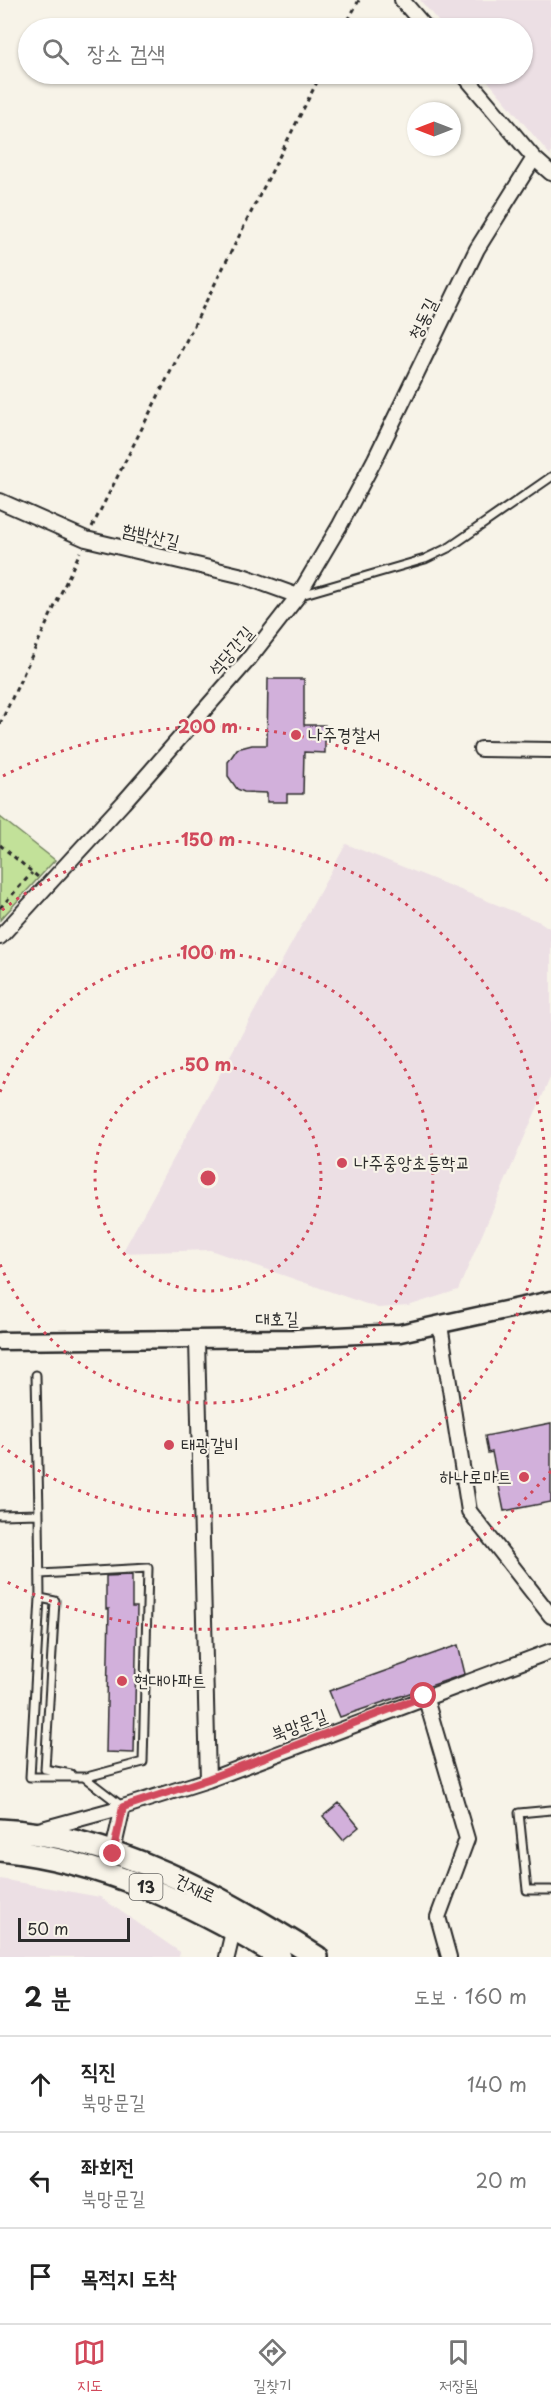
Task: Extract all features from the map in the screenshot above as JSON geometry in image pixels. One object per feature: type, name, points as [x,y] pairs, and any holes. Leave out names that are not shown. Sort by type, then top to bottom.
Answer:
[{"type":"main road","name":"건재로","points":[[0,1830],[30,1832],[110,1863],[178,1900],[236,1919],[317,1957]]},
{"type":"main road","name":"건재로","points":[[0,1850],[110,1863]]},
{"type":"main road","name":"건재로","points":[[236,1919],[280,1957]]},
{"type":"street","points":[[402,0],[417,18]]},
{"type":"street","points":[[471,84],[534,158],[551,172]]},
{"type":"street","name":"청동길","points":[[297,596],[340,525],[375,459],[477,249],[534,158]]},
{"type":"street","name":"함박산길","points":[[0,501],[86,539],[243,576],[297,596]]},
{"type":"street","name":"석당간길","points":[[0,937],[147,776],[248,660],[297,596]]},
{"type":"street","points":[[481,749],[551,750]]},
{"type":"street","name":"대호길","points":[[0,1341],[197,1340],[391,1333],[440,1325],[551,1300]]},
{"type":"street","points":[[440,1325],[469,1511],[551,1616]]},
{"type":"street","points":[[197,1340],[208,1779]]},
{"type":"street","name":"북망문길","points":[[123,1807],[208,1779],[424,1696],[551,1651]]},
{"type":"street","points":[[424,1696],[467,1839],[438,1917],[449,1957]]},
{"type":"street","points":[[110,1863],[123,1807]]},
{"type":"street","name":"건재로","points":[[30,1832],[123,1807]]},
{"type":"street","points":[[226,1957],[236,1919]]},
{"type":"lane","points":[[297,596],[425,559],[450,548],[551,477]]},
{"type":"lane","points":[[36,1375],[40,1598],[30,1778],[87,1777],[143,1762],[148,1568],[40,1574]]},
{"type":"lane","points":[[0,1515],[39,1514]]},
{"type":"lane","points":[[40,1598],[55,1600],[45,1769],[87,1777],[123,1807]]},
{"type":"lane","points":[[551,1810],[519,1813],[527,1890],[551,1890]]},
{"type":"path","points":[[349,18],[359,0]]},
{"type":"path","points":[[0,724],[86,539],[316,84]]},
{"type":"path","points":[[0,845],[46,884]]},
{"type":"path","points":[[0,908],[32,873]]},
{"type":"shaded area","points":[[420,0],[551,0],[551,156],[490,84],[533,84],[533,18],[435,18]]},
{"type":"shaded area","name":"나주중앙초등학교","points":[[346,844],[540,922],[551,929],[551,1076],[458,1290],[408,1306],[378,1308],[210,1250],[122,1253]]},
{"type":"shaded area","points":[[0,1879],[100,1897],[180,1952],[179,1957],[0,1957]]},
{"type":"green space","points":[[0,817],[55,860],[0,920]]},
{"type":"building","name":"나주경찰서","points":[[268,679],[304,679],[304,725],[325,725],[325,753],[304,752],[303,794],[287,794],[287,802],[267,802],[267,793],[244,792],[237,789],[228,776],[228,762],[237,749],[252,745],[267,745]]},
{"type":"building","name":"하나로마트","points":[[551,1423],[551,1502],[504,1511],[492,1452],[488,1453],[485,1436]]},
{"type":"building","name":"현대아파트","points":[[132,1575],[132,1607],[137,1607],[134,1753],[106,1752],[109,1609],[106,1609],[106,1576]]},
{"type":"building","points":[[458,1645],[465,1674],[340,1717],[329,1691]]},
{"type":"building","points":[[339,1803],[359,1827],[343,1840],[323,1816]]},
{"type":"place","name":"나주경찰서","points":[[296,735]]},
{"type":"place","name":"나주중앙초등학교","points":[[342,1163]]},
{"type":"place","name":"태광갈비","points":[[169,1445]]},
{"type":"place","name":"하나로마트","points":[[524,1477]]},
{"type":"place","name":"현대아파트","points":[[122,1681]]},
{"type":"route","points":[[113,1854],[123,1807],[208,1779],[424,1696]]}]
